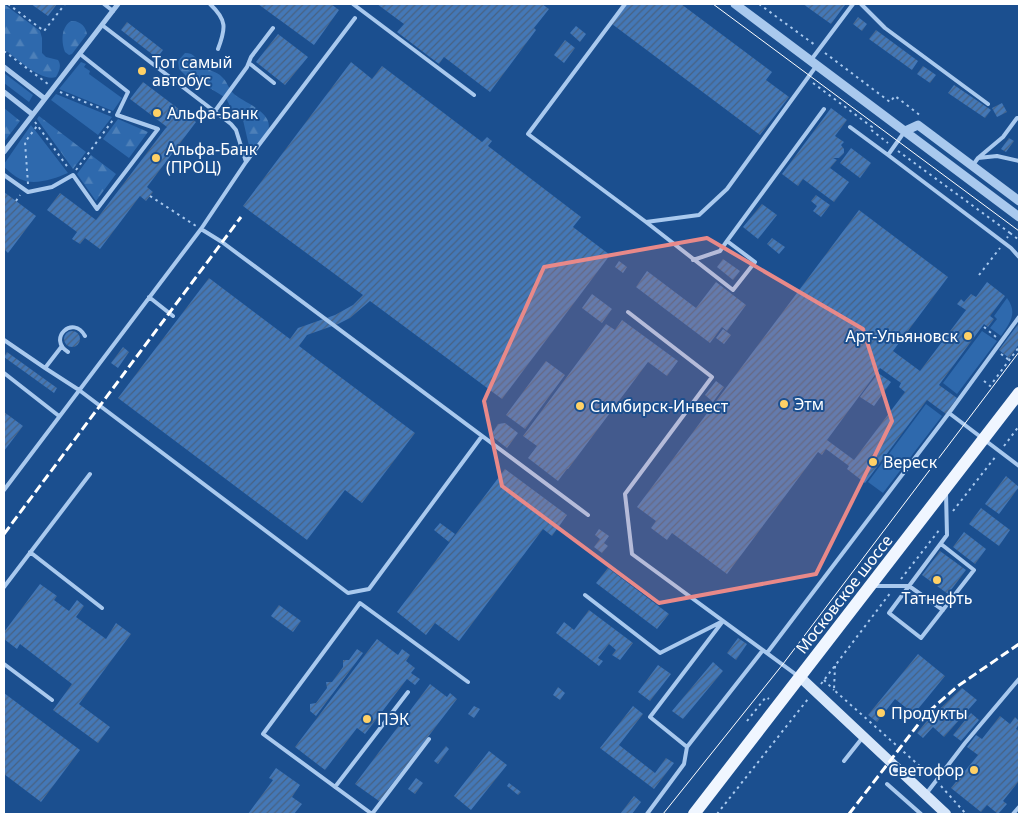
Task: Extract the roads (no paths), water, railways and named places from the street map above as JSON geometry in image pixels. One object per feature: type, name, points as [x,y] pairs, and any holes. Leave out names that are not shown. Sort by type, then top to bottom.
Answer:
[{"type":"main road","name":"Московское шоссе","points":[[694,814],[1019,393]]},
{"type":"main road","points":[[800,677],[946,814]]},
{"type":"street","points":[[4,152],[118,4]]},
{"type":"street","points":[[735,4],[745,7],[814,63],[1019,217]]},
{"type":"street","points":[[4,67],[44,98]]},
{"type":"street","points":[[4,92],[32,114]]},
{"type":"street","points":[[905,131],[918,125],[975,162],[1019,202]]},
{"type":"lane","points":[[104,4],[112,11]]},
{"type":"lane","points":[[210,4],[218,12],[223,22],[224,33],[218,49]]},
{"type":"lane","points":[[354,4],[474,96]]},
{"type":"lane","points":[[625,4],[528,134],[733,290],[755,262],[727,241]]},
{"type":"lane","points":[[646,222],[698,216],[727,189],[814,63],[819,49],[853,4]]},
{"type":"lane","points":[[861,4],[885,28],[988,104]]},
{"type":"lane","points":[[4,490],[201,229],[246,162],[355,18]]},
{"type":"lane","points":[[102,25],[231,124],[236,130],[246,162]]},
{"type":"lane","points":[[214,112],[273,28]]},
{"type":"lane","points":[[4,175],[28,192],[52,188],[72,175],[97,209],[158,129],[117,115],[128,92],[80,54]]},
{"type":"lane","points":[[249,63],[274,84]]},
{"type":"lane","points":[[693,260],[720,251],[824,109]]},
{"type":"lane","points":[[975,162],[1019,118]]},
{"type":"lane","points":[[850,127],[1011,248],[1019,257]]},
{"type":"lane","points":[[888,155],[905,131]]},
{"type":"lane","points":[[975,162],[997,156],[1019,161]]},
{"type":"lane","points":[[201,229],[222,242],[588,515]]},
{"type":"lane","points":[[149,297],[173,316]]},
{"type":"lane","points":[[628,312],[712,377],[625,494],[632,554],[800,677]]},
{"type":"lane","points":[[647,814],[684,764],[687,747],[765,652],[949,413],[1019,318]]},
{"type":"lane","points":[[68,352],[62,346],[60,338],[68,328],[76,327],[85,336]]},
{"type":"lane","points":[[4,340],[79,390],[348,594],[369,589],[482,436]]},
{"type":"lane","points":[[45,368],[62,346]]},
{"type":"lane","points":[[4,373],[59,416]]},
{"type":"lane","points":[[949,413],[1019,466]]},
{"type":"lane","points":[[4,587],[90,474]]},
{"type":"lane","points":[[941,544],[974,570],[921,638],[888,613],[910,586],[941,544],[948,535],[946,488]]},
{"type":"lane","points":[[30,552],[102,608]]},
{"type":"lane","points":[[869,586],[910,586],[942,610]]},
{"type":"lane","points":[[585,595],[660,653],[723,621]]},
{"type":"lane","points":[[429,739],[372,814],[263,734],[360,604],[468,682]]},
{"type":"lane","points":[[687,747],[650,717],[723,621]]},
{"type":"lane","points":[[4,664],[52,700]]},
{"type":"lane","points":[[926,795],[965,743],[1019,679]]},
{"type":"lane","points":[[335,787],[408,692]]},
{"type":"lane","points":[[844,761],[863,737]]},
{"type":"lane","points":[[887,784],[921,814]]},
{"type":"lane","points":[[1014,814],[1019,807]]},
{"type":"tram line","points":[[713,4],[1019,231]]},
{"type":"tram line","points":[[663,814],[783,664],[1019,352]]},
{"type":"railway","points":[[4,534],[241,217]]},
{"type":"railway","points":[[849,814],[927,713],[958,686],[1019,644]]},
{"type":"place","name":"Тот самый автобус","points":[[142,71]]},
{"type":"place","name":"Альфа-Банк","points":[[157,113]]},
{"type":"place","name":"Альфа-Банк (ПРОЦ)","points":[[156,158]]},
{"type":"place","name":"Арт-Ульяновск","points":[[968,336]]},
{"type":"place","name":"Этм","points":[[784,404]]},
{"type":"place","name":"Симбирск-Инвест","points":[[580,406]]},
{"type":"place","name":"Вереск","points":[[873,462]]},
{"type":"place","name":"Татнефть","points":[[937,580]]},
{"type":"place","name":"Продукты","points":[[881,713]]},
{"type":"place","name":"ПЭК","points":[[367,719]]},
{"type":"place","name":"Светофор","points":[[974,770]]}]
